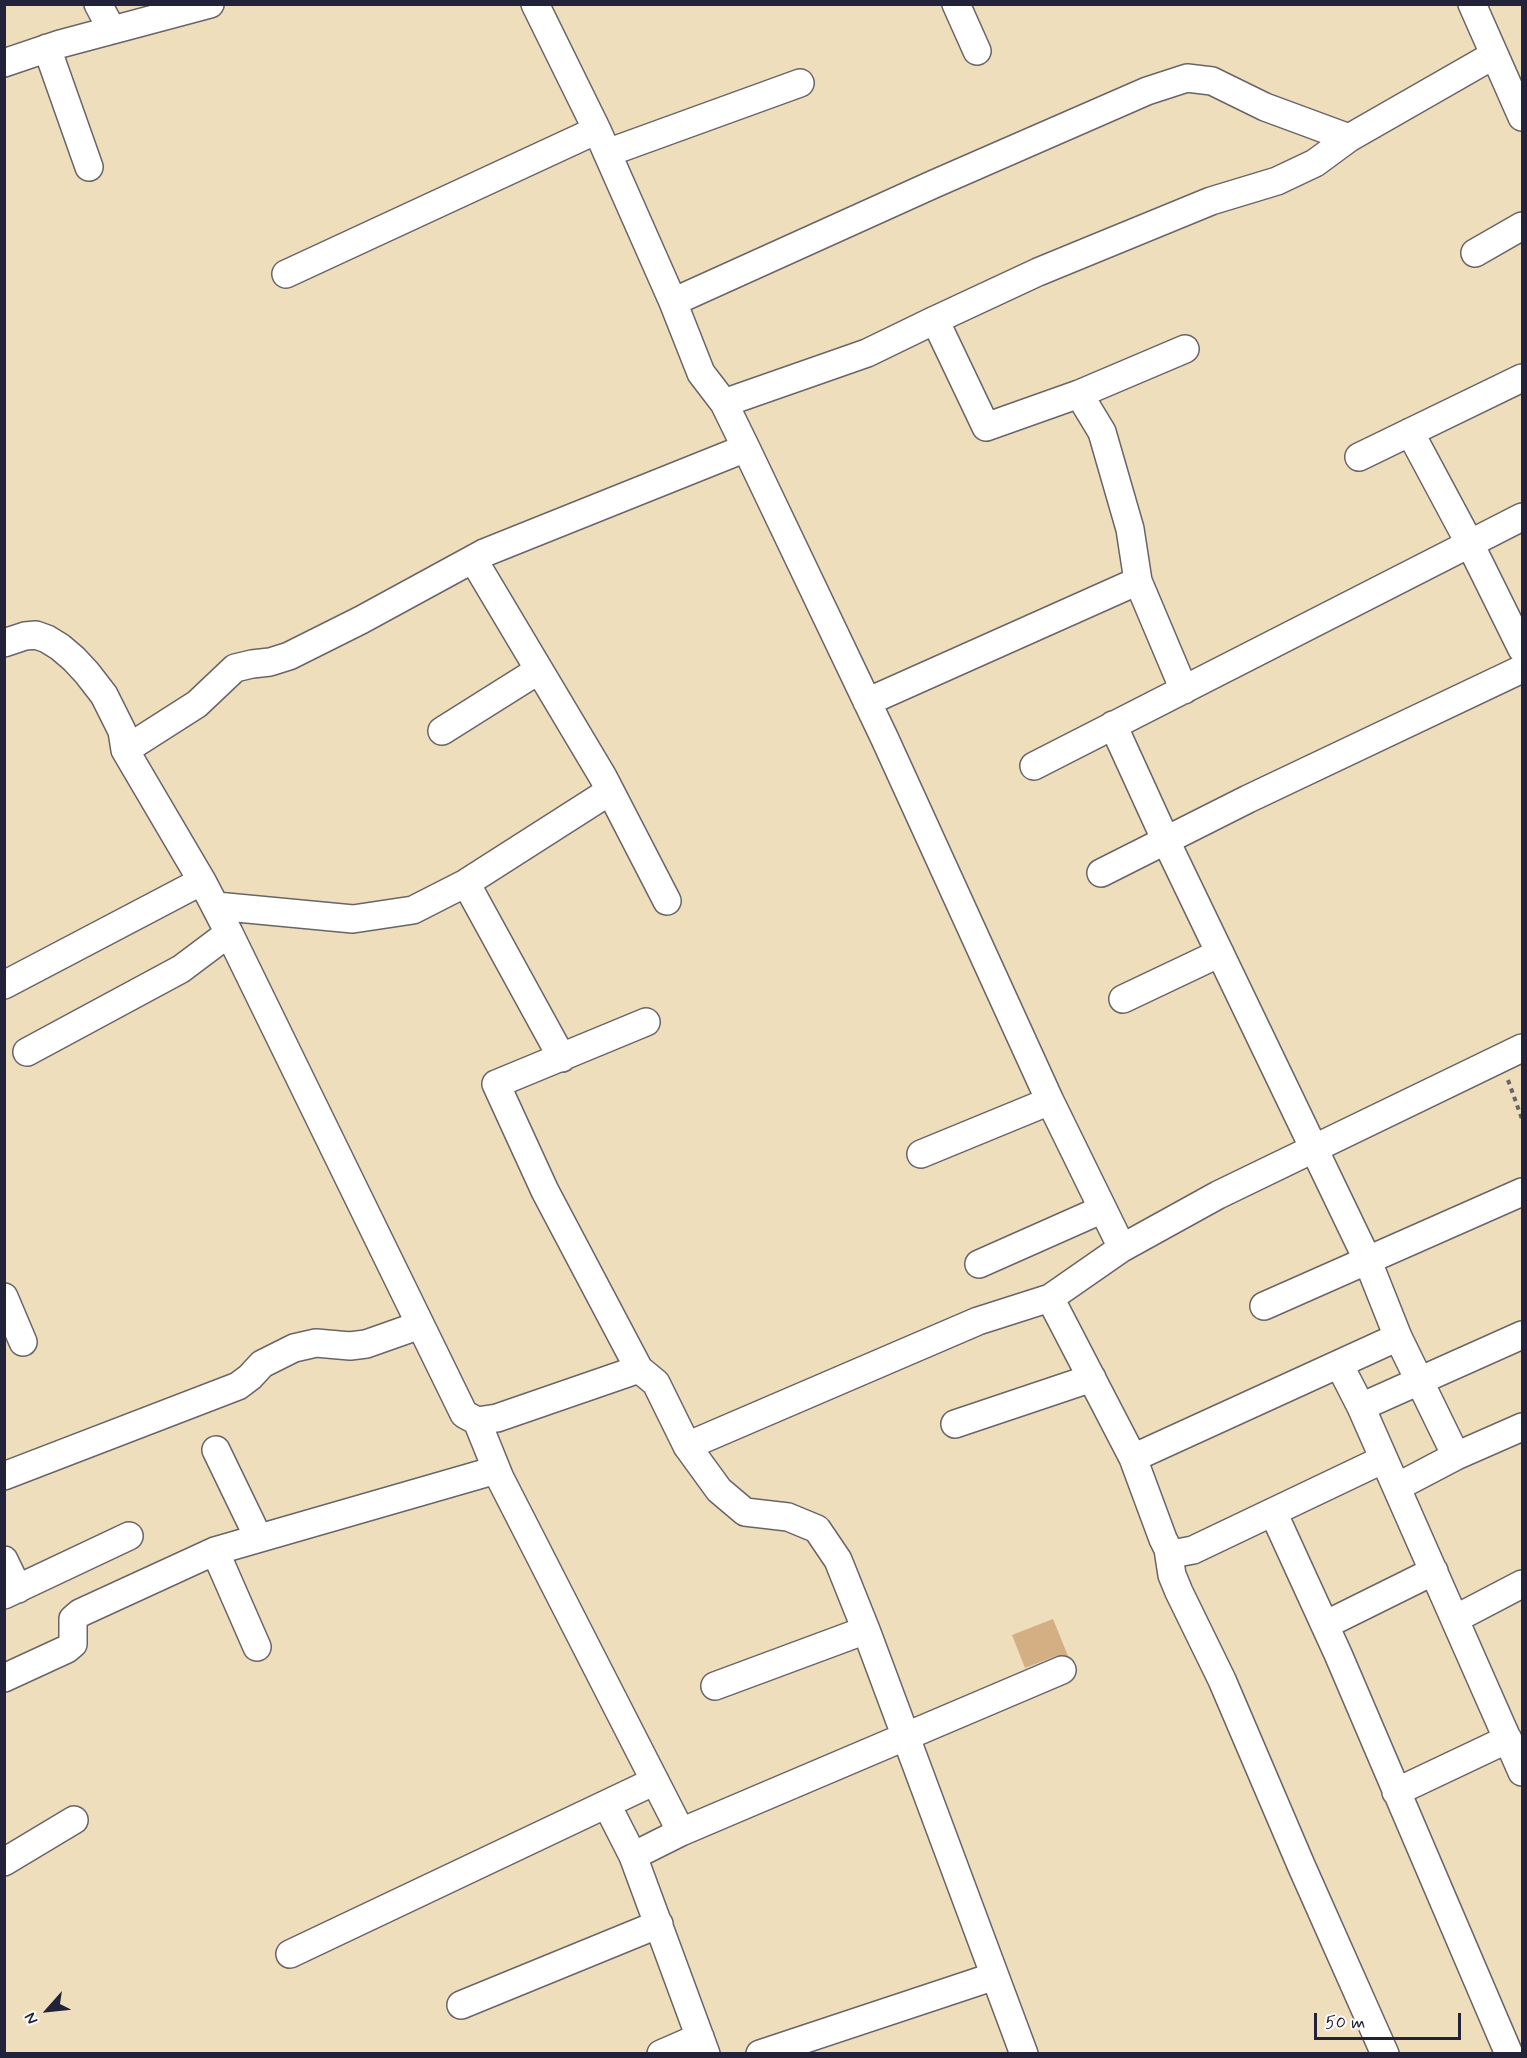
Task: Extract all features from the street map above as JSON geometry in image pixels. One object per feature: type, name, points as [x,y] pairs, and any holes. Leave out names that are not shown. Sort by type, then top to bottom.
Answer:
[{"type":"street","points":[[98,4],[112,30]]},
{"type":"street","points":[[4,63],[47,48],[210,4]]},
{"type":"street","points":[[535,4],[602,142],[673,302],[700,373],[724,403],[746,448],[867,702],[1050,1101],[1122,1248]]},
{"type":"street","points":[[956,4],[977,51]]},
{"type":"street","points":[[1472,4],[1494,55],[1517,88],[1522,117]]},
{"type":"street","points":[[47,48],[89,167]]},
{"type":"street","points":[[724,403],[867,353],[1038,272],[1211,201],[1276,181],[1315,163],[1349,138],[1494,55]]},
{"type":"street","points":[[673,302],[1147,91],[1187,78],[1212,81],[1264,107],[1349,138]]},
{"type":"street","points":[[286,274],[602,142],[800,83]]},
{"type":"street","points":[[1475,253],[1522,226]]},
{"type":"street","points":[[935,320],[986,427],[1079,394],[1185,349]]},
{"type":"street","points":[[1359,457],[1522,378]]},
{"type":"street","points":[[1079,394],[1102,432],[1130,529],[1138,581],[1184,690]]},
{"type":"street","points":[[1410,432],[1470,544],[1522,649]]},
{"type":"street","points":[[125,750],[197,704],[235,668],[270,662],[288,656],[361,620],[473,559],[746,448]]},
{"type":"street","points":[[1034,766],[1522,517]]},
{"type":"street","points":[[473,559],[610,791],[667,901]]},
{"type":"street","points":[[867,702],[1138,581]]},
{"type":"street","points":[[4,643],[36,635],[60,647],[87,672],[114,713],[122,731],[125,750],[216,906],[464,1414],[477,1421],[497,1418],[639,1369]]},
{"type":"street","points":[[1101,873],[1259,794],[1522,669]]},
{"type":"street","points":[[442,731],[539,670]]},
{"type":"street","points":[[1113,725],[1166,841],[1367,1259],[1398,1337],[1456,1456]]},
{"type":"street","points":[[216,906],[353,919],[413,910],[466,883],[610,791]]},
{"type":"street","points":[[4,985],[202,881]]},
{"type":"street","points":[[466,883],[562,1058]]},
{"type":"street","points":[[27,1052],[181,969],[229,933]]},
{"type":"street","points":[[1123,999],[1220,953]]},
{"type":"street","points":[[646,1023],[496,1084],[545,1191],[639,1369],[656,1383],[687,1446],[719,1490],[745,1512],[788,1517],[817,1529],[838,1560],[1024,2054]]},
{"type":"street","points":[[687,1446],[978,1321],[1050,1298],[1122,1248],[1192,1208],[1511,1053]]},
{"type":"street","points":[[921,1154],[1050,1101]]},
{"type":"street","points":[[1264,1306],[1522,1192]]},
{"type":"street","points":[[979,1264],[1103,1209]]},
{"type":"street","points":[[4,1297],[23,1342]]},
{"type":"street","points":[[1050,1298],[1133,1458],[1168,1549],[1172,1575],[1179,1592],[1222,1680],[1385,2054]]},
{"type":"street","points":[[4,1476],[238,1386],[262,1364],[294,1348],[316,1343],[350,1346],[366,1344],[420,1325]]},
{"type":"street","points":[[1361,1407],[1522,1335]]},
{"type":"street","points":[[1133,1458],[1398,1337]]},
{"type":"street","points":[[1339,1364],[1397,1487],[1522,1772]]},
{"type":"street","points":[[955,1424],[1092,1378]]},
{"type":"street","points":[[477,1421],[496,1470],[681,1832]]},
{"type":"street","points":[[1397,1487],[1456,1456],[1522,1427]]},
{"type":"street","points":[[216,1450],[258,1537]]},
{"type":"street","points":[[1168,1549],[1177,1553],[1193,1550],[1384,1459]]},
{"type":"street","points":[[4,1678],[67,1649],[73,1644],[73,1619],[80,1613],[215,1551],[496,1470]]},
{"type":"street","points":[[1273,1512],[1324,1624],[1509,2054]]},
{"type":"street","points":[[4,1560],[11,1592],[129,1536]]},
{"type":"street","points":[[215,1551],[257,1647]]},
{"type":"street","points":[[1324,1624],[1434,1571]]},
{"type":"street","points":[[1455,1619],[1522,1584]]},
{"type":"street","points":[[715,1686],[866,1630]]},
{"type":"street","points":[[633,1857],[681,1832],[1062,1670]]},
{"type":"street","points":[[1396,1792],[1508,1739]]},
{"type":"street","points":[[290,1953],[655,1781]]},
{"type":"street","points":[[607,1805],[633,1857],[703,2045],[661,2054]]},
{"type":"street","points":[[4,1862],[74,1820]]},
{"type":"street","points":[[461,2005],[659,1924]]},
{"type":"street","points":[[760,2054],[995,1976]]},
{"type":"path","points":[[1511,1053],[1522,1119]]},
{"type":"building","points":[[1053,1619],[1068,1656],[1056,1656],[1025,1668],[1012,1635]]}]
